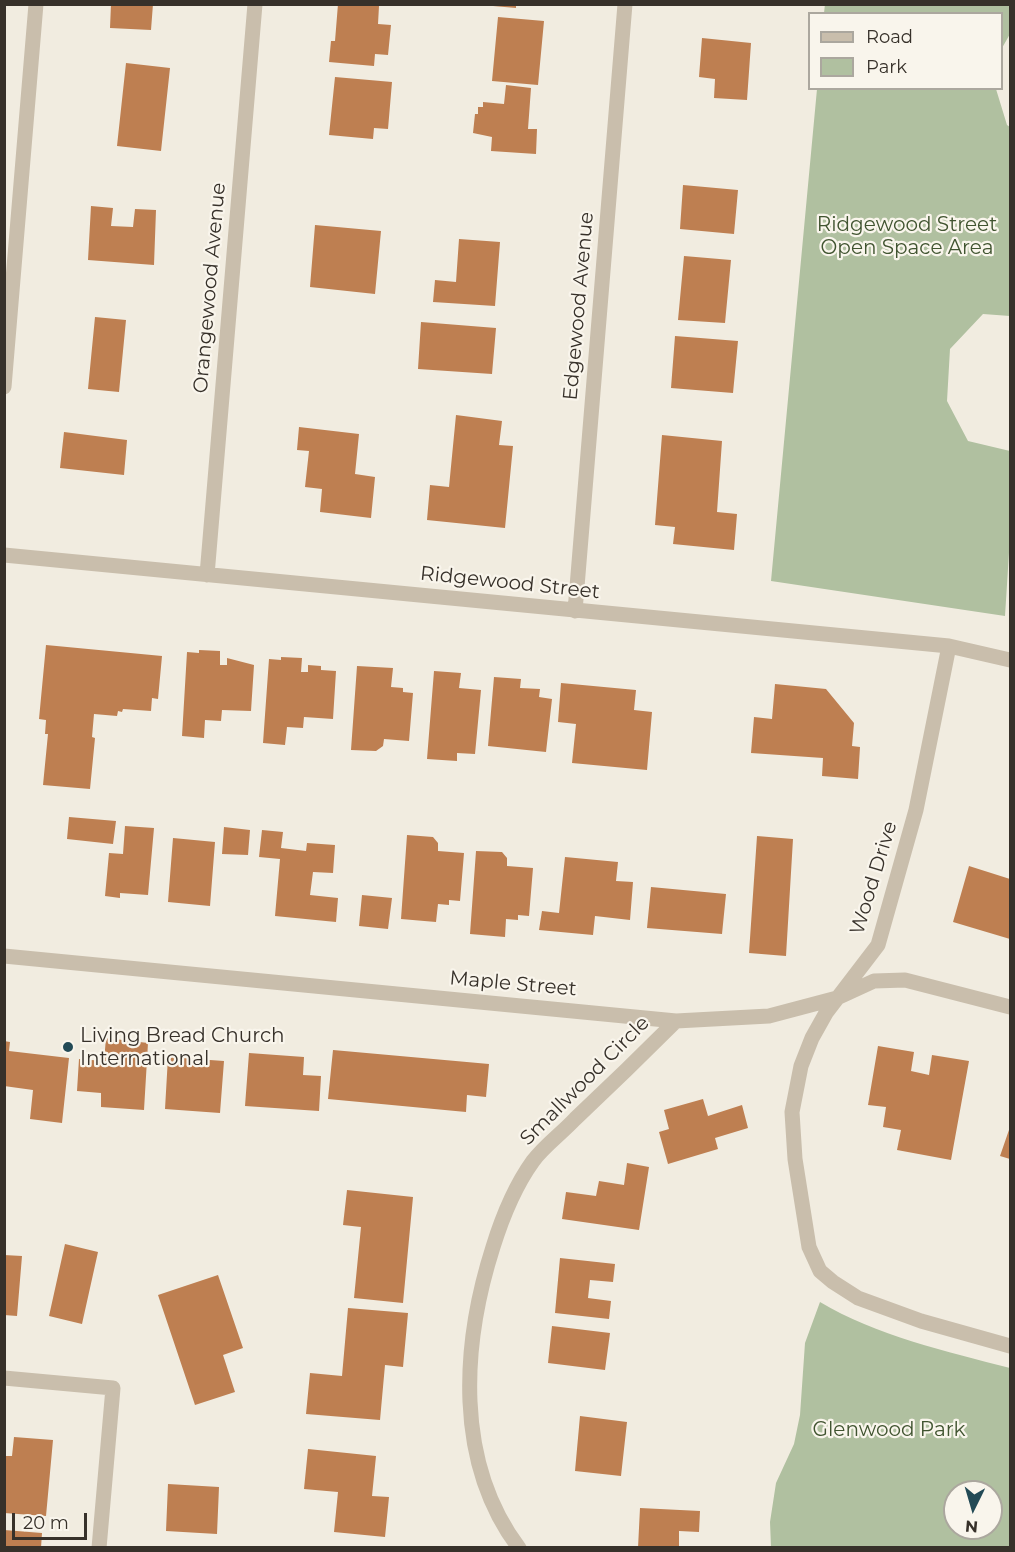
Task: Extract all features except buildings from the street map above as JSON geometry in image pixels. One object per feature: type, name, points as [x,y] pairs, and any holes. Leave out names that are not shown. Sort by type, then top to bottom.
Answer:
[{"type":"street","points":[[4,387],[8,301],[36,4]]},
{"type":"street","name":"Orangewood Avenue","points":[[207,574],[255,4]]},
{"type":"street","name":"Edgewood Avenue","points":[[575,611],[625,4]]},
{"type":"street","name":"Ridgewood Street","points":[[4,555],[949,646],[1011,660]]},
{"type":"street","name":"Wood Drive","points":[[949,646],[916,810],[878,945],[837,998],[812,1038],[801,1066],[792,1112],[795,1159],[809,1247],[820,1271],[858,1298],[932,1324],[1011,1346]]},
{"type":"street","name":"Maple Street","points":[[4,956],[676,1021],[769,1016],[837,998],[874,981],[905,980],[1011,1007]]},
{"type":"street","name":"Smallwood Circle","points":[[519,1548],[502,1525],[486,1485],[474,1432],[469,1381],[471,1339],[483,1279],[502,1219],[533,1160],[676,1021]]},
{"type":"street","points":[[4,1378],[113,1388],[99,1548]]},
{"type":"green space","points":[[825,4],[1010,5],[1010,34],[1003,46],[1003,12],[824,12]]},
{"type":"green space","name":"Ridgewood Street Open Space Area","points":[[817,90],[996,90],[1007,125],[1010,127],[1010,316],[983,314],[950,349],[947,401],[968,441],[1010,451],[1010,537],[1005,616],[771,581]]},
{"type":"green space","name":"Glenwood Park","points":[[820,1302],[841,1314],[888,1333],[937,1349],[1010,1368],[1010,1547],[771,1547],[770,1522],[776,1483],[794,1444],[800,1415],[805,1343]]},
{"type":"place","name":"Living Bread Church International","points":[[68,1047]]}]
